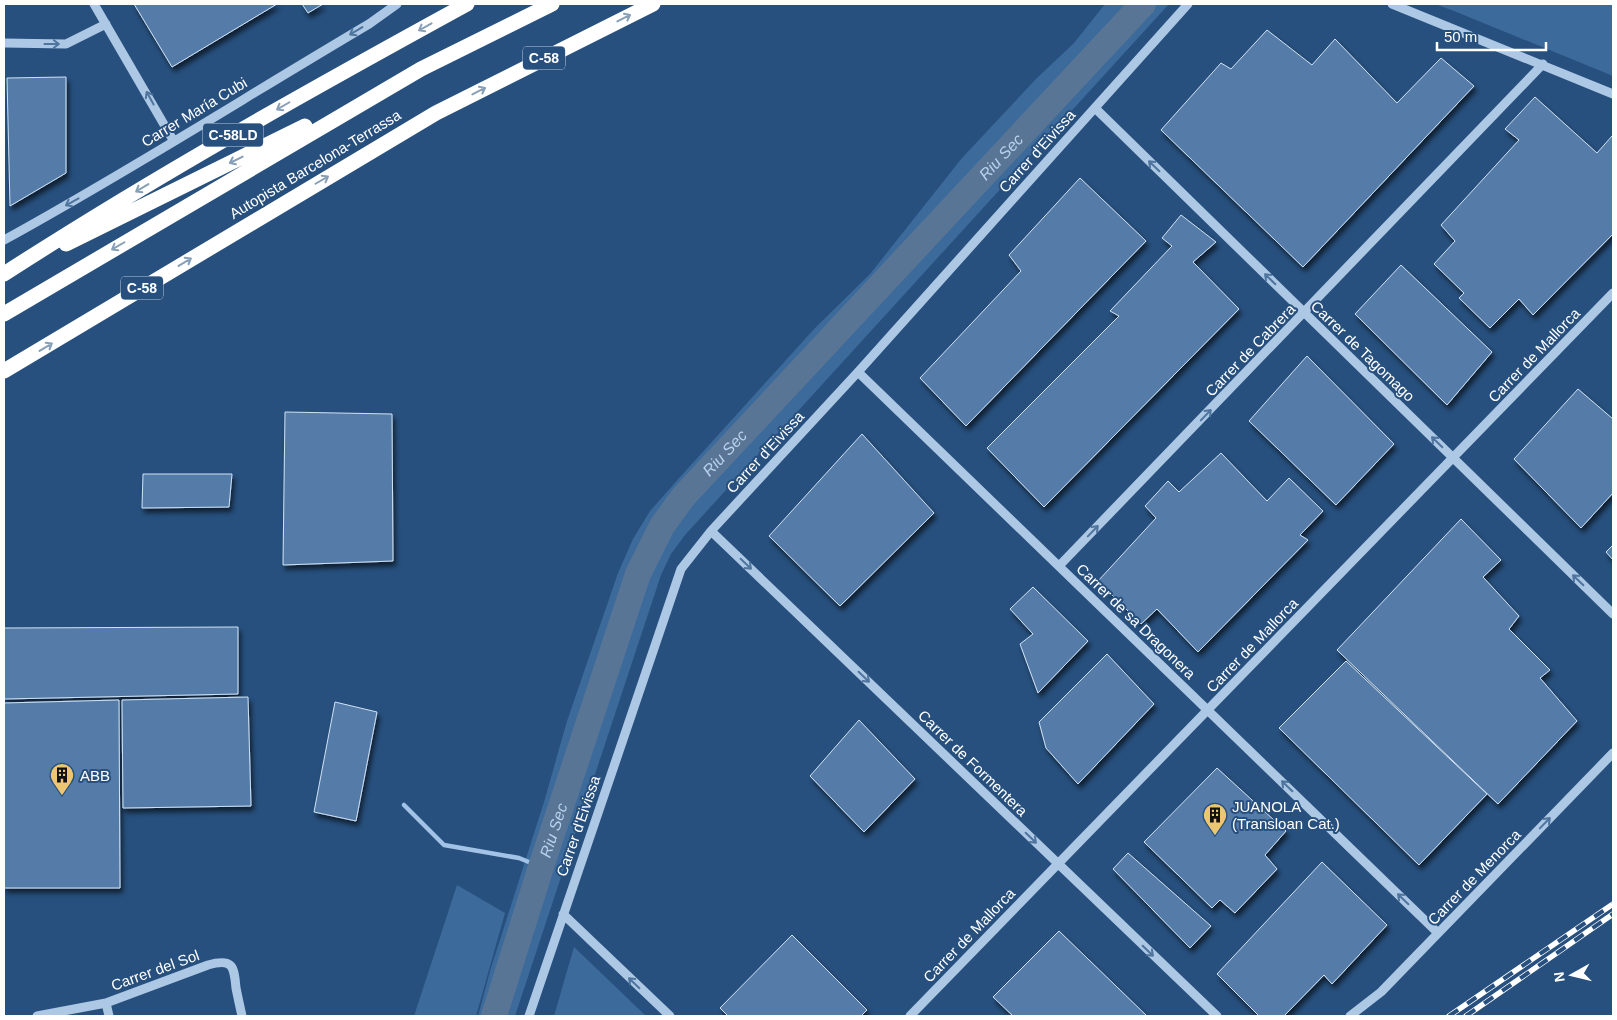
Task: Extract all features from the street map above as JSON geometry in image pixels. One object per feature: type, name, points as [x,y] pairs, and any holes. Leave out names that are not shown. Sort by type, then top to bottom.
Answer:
[{"type":"highway","name":"C-58LD","points":[[4,274],[88,220],[210,148],[467,4]]},
{"type":"highway","name":"Autopista Barcelona-Terrassa","points":[[4,314],[421,69],[552,4]]},
{"type":"highway","name":"Autopista Barcelona-Terrassa","points":[[4,371],[436,113],[653,4]]},
{"type":"highway","points":[[4,274],[421,69]]},
{"type":"street","points":[[94,4],[174,140]]},
{"type":"street","name":"Carrer María Cubi","points":[[4,240],[101,187],[174,140],[368,24],[397,4]]},
{"type":"street","name":"Carrer d'Eivissa","points":[[529,1016],[674,584],[681,569],[711,531],[858,372],[1188,4]]},
{"type":"street","points":[[1392,4],[1613,94]]},
{"type":"street","points":[[4,43],[66,44],[106,24]]},
{"type":"street","name":"Carrer de Cabrera","points":[[1059,566],[1543,64]]},
{"type":"street","name":"Carrer de Tagomago","points":[[1095,108],[1613,614]]},
{"type":"street","name":"Carrer de Mallorca","points":[[910,1016],[1613,293]]},
{"type":"street","name":"Carrer de sa Dragonera","points":[[858,372],[1438,933]]},
{"type":"street","name":"Carrer de Formentera","points":[[711,531],[1216,1016]]},
{"type":"street","name":"Carrer de Menorca","points":[[1350,1016],[1381,992],[1613,753]]},
{"type":"street","points":[[563,914],[670,1016]]},
{"type":"street","name":"Carrer del Sol","points":[[36,1016],[106,1002],[216,962],[225,962],[231,965],[236,975],[236,988],[242,1016]]},
{"type":"street","points":[[106,1002],[109,1016]]},
{"type":"shaded area","points":[[1105,4],[1169,4],[685,535],[671,554],[661,575],[515,1016],[478,1016],[490,971],[544,802],[567,721],[618,573],[633,539],[650,511],[815,328],[870,274],[962,158],[1036,79],[1074,43]]},
{"type":"shaded area","points":[[1435,4],[1613,4],[1613,76],[1454,11]]},
{"type":"shaded area","points":[[457,885],[505,913],[476,1016],[414,1016]]},
{"type":"shaded area","points":[[574,947],[646,1016],[554,1016]]},
{"type":"building","points":[[134,4],[277,4],[172,67]]},
{"type":"building","points":[[302,4],[323,4],[308,13]]},
{"type":"building","points":[[1267,30],[1312,65],[1335,39],[1397,103],[1441,58],[1474,86],[1303,267],[1161,130],[1221,63],[1231,69]]},
{"type":"building","points":[[66,77],[66,173],[10,206],[7,78]]},
{"type":"building","points":[[1535,97],[1597,153],[1612,136],[1613,234],[1533,315],[1519,299],[1490,328],[1459,298],[1464,293],[1434,264],[1455,241],[1441,225],[1519,140],[1505,129]]},
{"type":"building","points":[[1080,178],[1146,241],[966,426],[920,378],[1021,271],[1009,255]]},
{"type":"building","points":[[1181,215],[1216,242],[1193,262],[1239,309],[1044,507],[987,448],[1119,316],[1110,311],[1172,246],[1162,238]]},
{"type":"building","points":[[1401,265],[1492,352],[1447,405],[1355,314]]},
{"type":"building","points":[[1307,356],[1394,444],[1336,505],[1249,421]]},
{"type":"building","points":[[1578,389],[1613,419],[1613,493],[1581,528],[1514,459]]},
{"type":"building","points":[[285,412],[392,414],[393,561],[283,565]]},
{"type":"building","points":[[862,434],[934,513],[840,606],[769,536]]},
{"type":"building","points":[[1221,453],[1267,501],[1289,478],[1323,511],[1300,535],[1308,540],[1198,652],[1157,609],[1141,624],[1098,581],[1156,518],[1145,506],[1168,481],[1179,492]]},
{"type":"building","points":[[143,474],[232,474],[229,507],[142,508]]},
{"type":"building","points":[[1461,519],[1501,560],[1483,577],[1519,616],[1509,629],[1550,670],[1540,678],[1577,721],[1498,804],[1337,650]]},
{"type":"building","points":[[1613,545],[1613,560],[1606,552]]},
{"type":"building","points":[[1033,587],[1088,641],[1038,693],[1020,644],[1033,634],[1010,609]]},
{"type":"building","points":[[238,627],[238,694],[4,699],[4,628]]},
{"type":"building","points":[[1107,654],[1154,704],[1078,784],[1046,748],[1039,722]]},
{"type":"building","points":[[1346,661],[1487,794],[1419,865],[1279,728]]},
{"type":"building","points":[[248,697],[251,806],[123,808],[122,700]]},
{"type":"building","name":"ABB","points":[[119,700],[120,888],[4,888],[4,703]]},
{"type":"building","points":[[335,702],[377,712],[356,821],[314,812]]},
{"type":"building","points":[[859,720],[915,779],[864,832],[810,776]]},
{"type":"building","name":"JUANOLA (Transloan Cat.)","points":[[1217,768],[1286,831],[1265,855],[1277,869],[1235,913],[1220,900],[1212,908],[1144,842]]},
{"type":"building","points":[[1128,853],[1211,926],[1190,948],[1113,869]]},
{"type":"building","points":[[1322,862],[1387,925],[1332,984],[1324,975],[1284,1016],[1259,1016],[1217,974]]},
{"type":"building","points":[[1059,931],[1147,1016],[1013,1016],[993,997]]},
{"type":"building","points":[[792,935],[867,1010],[861,1016],[728,1016],[720,1008]]},
{"type":"waterway","name":"Riu Sec","points":[[494,1016],[638,574],[662,526],[683,497],[1143,4]]},
{"type":"waterway","points":[[404,805],[444,845],[519,858],[541,867]]},
{"type":"railway","points":[[1449,1016],[1613,904]]},
{"type":"railway","points":[[1466,1016],[1613,914]]},
{"type":"place","name":"ABB","points":[[62,796]]},
{"type":"place","name":"JUANOLA (Transloan Cat.)","points":[[1215,836]]}]
